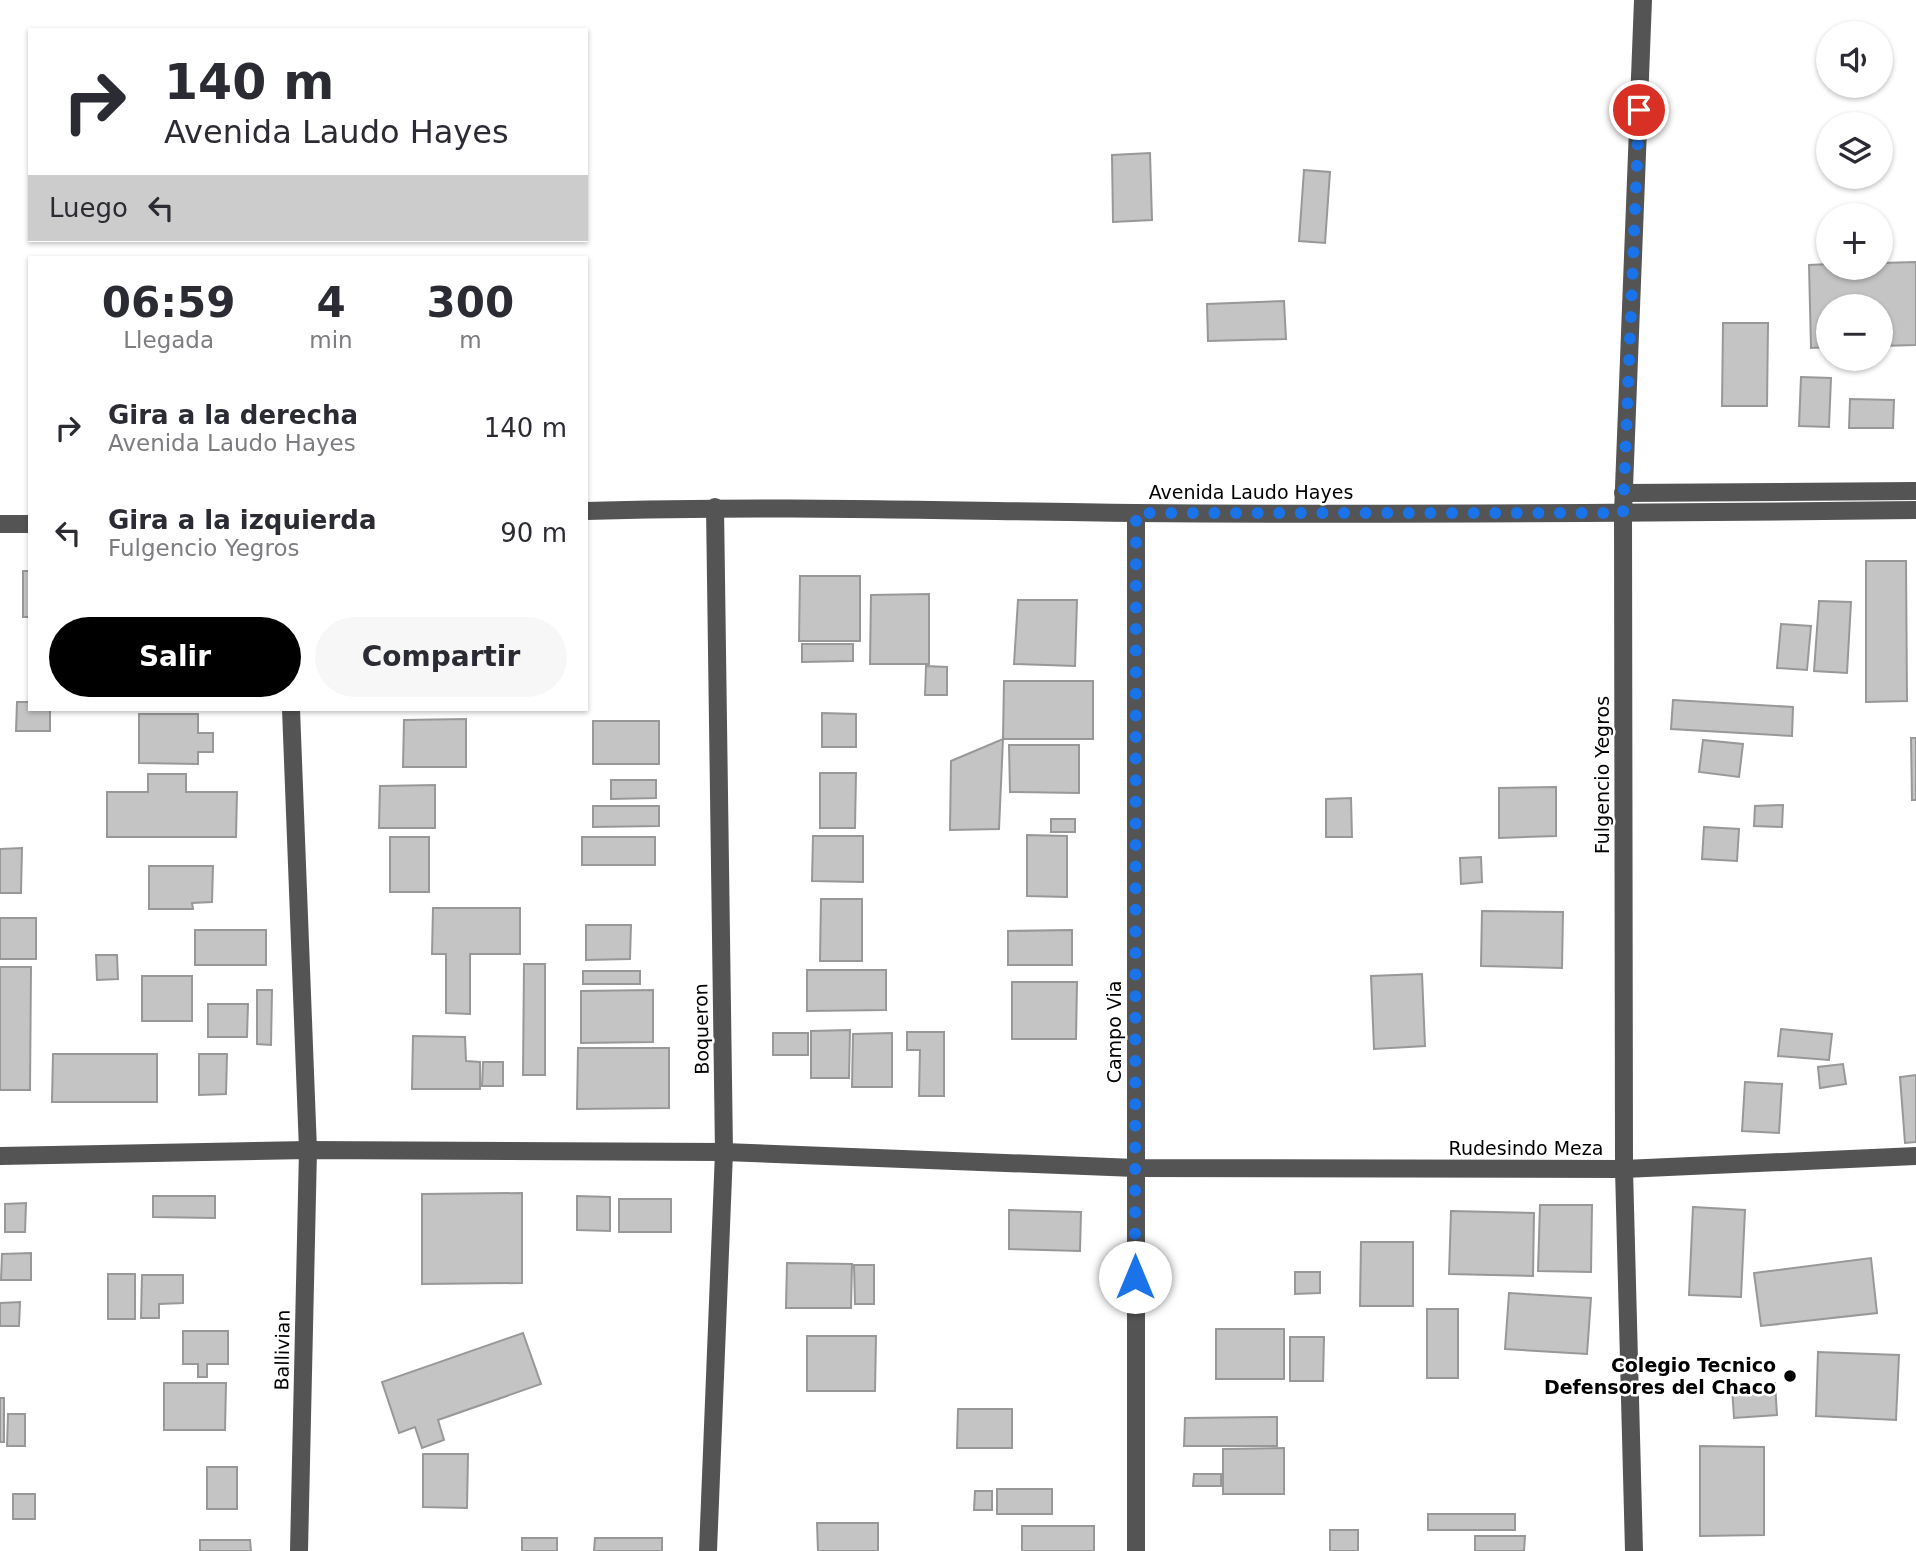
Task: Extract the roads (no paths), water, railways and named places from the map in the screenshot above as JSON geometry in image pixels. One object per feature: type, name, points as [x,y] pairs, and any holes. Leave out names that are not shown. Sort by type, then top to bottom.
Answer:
[{"type":"street","name":"Fulgencio Yegros","points":[[1634,1551],[1624,1169],[1623,493],[1643,0]]},
{"type":"street","points":[[1623,493],[1916,491]]},
{"type":"street","name":"Avenida Laudo Hayes","points":[[588,511],[715,507],[1136,513],[1916,510]]},
{"type":"street","name":"Boqueron","points":[[708,1551],[723,1152],[715,507]]},
{"type":"street","name":"Campo Via","points":[[1136,513],[1136,1551]]},
{"type":"street","points":[[0,524],[28,524]]},
{"type":"street","name":"Ballivian","points":[[291,711],[307,1150],[299,1551]]},
{"type":"street","name":"Rudesindo Meza","points":[[0,1156],[307,1150],[723,1152],[1135,1168],[1624,1169],[1916,1156]]},
{"type":"place","name":"Colegio Tecnico Defensores del Chaco","points":[[1790,1376]]}]
